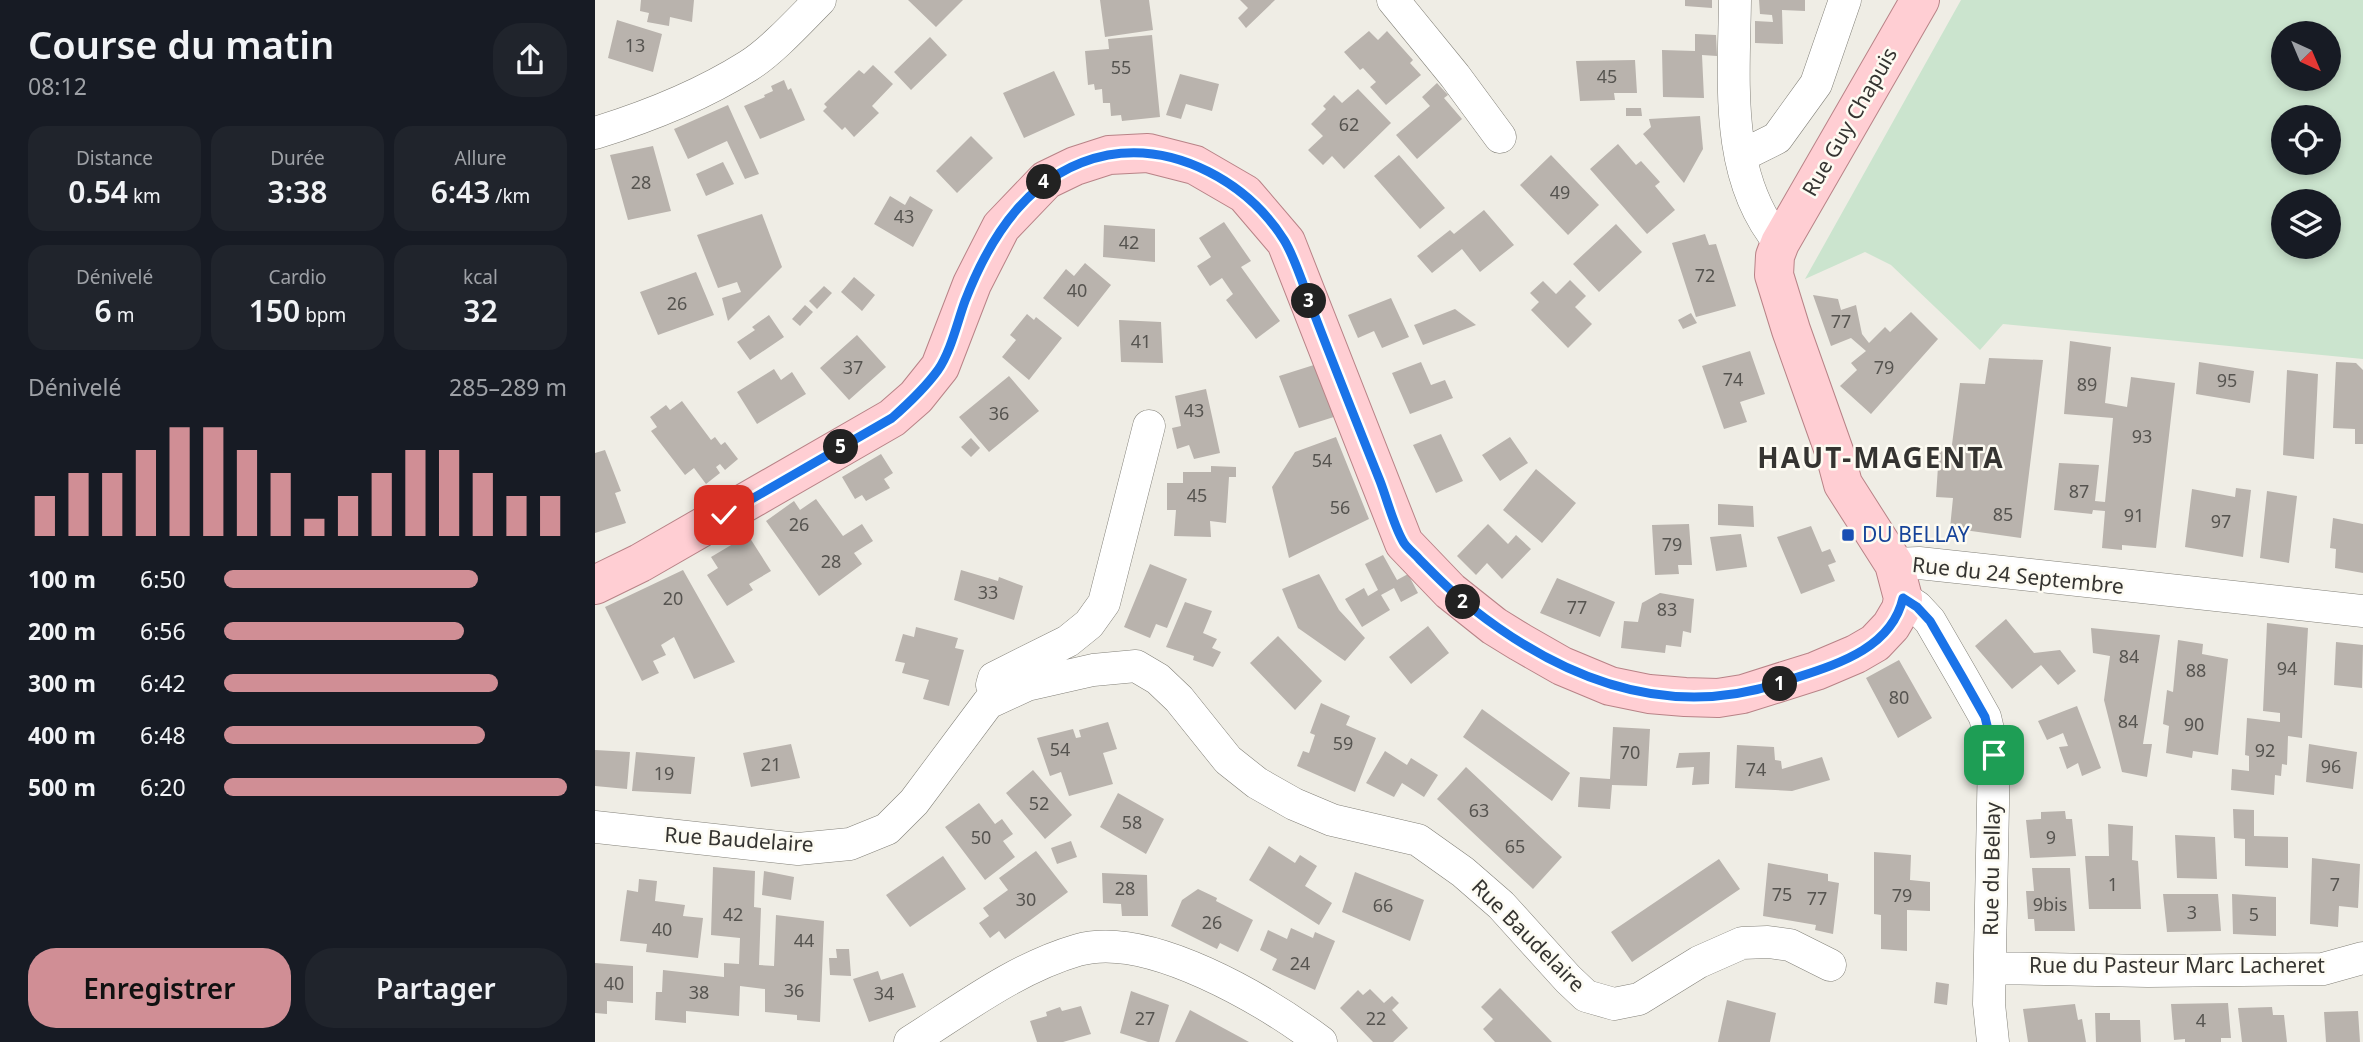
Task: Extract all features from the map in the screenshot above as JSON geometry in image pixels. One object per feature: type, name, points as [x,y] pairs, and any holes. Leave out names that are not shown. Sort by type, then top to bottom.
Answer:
[{"type":"main road","name":"Rue Guy Chapuis","points":[[1780,243],[1920,0]]},
{"type":"main road","points":[[595,586],[640,563],[892,418],[916,397],[940,367],[983,262],[1001,228],[1030,195],[1046,180],[1075,166],[1109,155],[1148,153],[1195,165],[1245,194],[1286,242],[1404,543],[1450,591],[1494,625],[1562,666],[1610,686],[1649,694],[1718,698],[1767,688],[1856,654],[1884,635],[1896,617],[1899,581]]},
{"type":"main road","name":"Rue du 24 Septembre","points":[[1780,243],[1775,256],[1775,275],[1843,484],[1899,581]]},
{"type":"street","points":[[595,133],[622,125],[691,96],[750,64],[820,0]]},
{"type":"street","points":[[1393,0],[1500,137]]},
{"type":"street","points":[[1735,0],[1734,87],[1741,156],[1753,202],[1767,228],[1780,243]]},
{"type":"street","points":[[1741,156],[1777,138],[1816,84],[1845,0]]},
{"type":"street","name":"Rue Baudelaire","points":[[595,827],[798,849],[850,844],[887,829],[914,802],[988,703],[994,678],[1068,641],[1089,624],[1104,603],[1149,426]]},
{"type":"street","name":"Rue du 24 Septembre","points":[[1899,581],[1919,563],[2363,611]]},
{"type":"street","name":"Rue du Bellay","points":[[1899,581],[1930,621],[1985,717],[1994,755],[1989,1004],[1993,1042]]},
{"type":"street","name":"Rue Baudelaire","points":[[988,703],[1027,685],[1093,670],[1136,666],[1158,679],[1179,699],[1228,760],[1257,783],[1294,804],[1332,820],[1418,840],[1463,872],[1501,905],[1567,979],[1587,996],[1614,1004],[1639,999],[1699,962],[1742,943],[1790,945],[1830,965]]},
{"type":"street","points":[[910,1042],[1025,970],[1080,949],[1129,947],[1160,956],[1224,982],[1287,1017],[1321,1042]]},
{"type":"street","name":"Rue du Pasteur Marc Lacheret","points":[[1990,968],[2148,971],[2323,969],[2363,958]]},
{"type":"green space","points":[[1961,0],[2363,0],[2363,359],[2003,324],[1980,350],[1891,265],[1865,252],[1805,279]]},
{"type":"building","points":[[641,0],[694,0],[692,22],[670,17],[669,26],[647,22],[649,13],[640,11]]},
{"type":"building","points":[[908,0],[963,0],[936,27]]},
{"type":"building","points":[[1100,0],[1149,0],[1153,30],[1105,37]]},
{"type":"building","points":[[1240,0],[1275,0],[1246,28],[1238,18],[1248,8]]},
{"type":"building","points":[[1685,0],[1712,0],[1712,8],[1685,6]]},
{"type":"building","points":[[1759,0],[1805,0],[1805,11],[1782,10],[1783,44],[1755,43],[1755,21],[1773,22],[1772,15],[1760,14]]},
{"type":"building","points":[[617,20],[662,34],[653,72],[608,58]]},
{"type":"building","points":[[1369,31],[1378,40],[1387,31],[1413,60],[1410,63],[1421,75],[1386,105],[1370,87],[1376,82],[1363,68],[1360,70],[1344,52]]},
{"type":"building","points":[[1695,34],[1716,35],[1717,56],[1702,55],[1704,98],[1663,97],[1662,50],[1695,51]]},
{"type":"building","points":[[1152,35],[1160,117],[1122,121],[1121,115],[1111,116],[1110,103],[1103,103],[1102,89],[1095,90],[1094,84],[1088,85],[1085,51],[1109,49],[1108,39]]},
{"type":"building","points":[[930,37],[947,55],[911,90],[894,72]]},
{"type":"building","points":[[1635,60],[1637,93],[1614,93],[1615,100],[1580,101],[1576,61]]},
{"type":"building","points":[[873,65],[893,84],[872,106],[879,113],[854,137],[845,127],[842,130],[823,111],[827,107],[824,104],[859,70],[864,74]]},
{"type":"building","points":[[1054,71],[1075,115],[1024,138],[1003,93]]},
{"type":"building","points":[[1180,74],[1219,84],[1212,111],[1186,104],[1181,119],[1166,115]]},
{"type":"building","points":[[784,80],[788,90],[791,88],[805,120],[760,139],[744,106],[765,97],[764,95],[773,91],[771,86]]},
{"type":"building","points":[[1437,83],[1448,95],[1444,98],[1462,119],[1417,159],[1396,135],[1430,106],[1422,97]]},
{"type":"building","points":[[1358,89],[1391,123],[1344,169],[1332,156],[1323,165],[1308,150],[1323,136],[1311,124],[1326,109],[1323,106],[1334,95],[1342,103]]},
{"type":"building","points":[[728,105],[759,174],[745,179],[727,141],[688,159],[674,129]]},
{"type":"building","points":[[1626,108],[1641,108],[1642,116],[1626,116]]},
{"type":"building","points":[[1700,116],[1703,149],[1684,183],[1643,134],[1651,127],[1649,119]]},
{"type":"building","points":[[971,136],[993,158],[957,193],[936,171]]},
{"type":"building","points":[[1618,144],[1636,165],[1641,161],[1660,182],[1655,186],[1675,210],[1647,234],[1590,169]]},
{"type":"building","points":[[653,146],[671,211],[628,220],[610,155]]},
{"type":"building","points":[[1399,155],[1445,208],[1420,229],[1374,176]]},
{"type":"building","points":[[1551,155],[1599,205],[1568,235],[1520,185]]},
{"type":"building","points":[[723,162],[734,184],[706,196],[696,174]]},
{"type":"building","points":[[890,196],[905,205],[910,196],[933,210],[913,247],[874,224]]},
{"type":"building","points":[[1484,210],[1514,245],[1480,272],[1462,249],[1432,273],[1417,256],[1450,230],[1454,234]]},
{"type":"building","points":[[762,214],[782,267],[728,321],[722,298],[741,292],[737,282],[718,288],[697,235]]},
{"type":"building","points":[[1224,222],[1251,261],[1241,267],[1280,321],[1256,339],[1226,300],[1233,294],[1222,278],[1210,286],[1197,266],[1211,257],[1199,238]]},
{"type":"building","points":[[1616,224],[1642,252],[1599,292],[1573,264]]},
{"type":"building","points":[[1104,225],[1155,229],[1155,262],[1103,257]]},
{"type":"building","points":[[1705,234],[1709,245],[1716,244],[1736,306],[1696,317],[1672,243]]},
{"type":"building","points":[[1085,263],[1111,285],[1078,327],[1043,298],[1066,269],[1074,276]]},
{"type":"building","points":[[696,272],[714,315],[658,335],[640,292]]},
{"type":"building","points":[[854,277],[875,295],[862,311],[841,292]]},
{"type":"building","points":[[1570,280],[1586,296],[1575,307],[1592,324],[1568,348],[1531,310],[1539,302],[1530,293],[1543,281],[1556,294]]},
{"type":"building","points":[[824,286],[832,293],[817,309],[809,301]]},
{"type":"building","points":[[1813,295],[1838,299],[1841,310],[1856,305],[1862,334],[1869,343],[1885,327],[1890,332],[1911,312],[1938,339],[1871,414],[1840,386],[1857,370],[1851,363],[1866,351],[1851,338],[1831,346]]},
{"type":"building","points":[[1391,298],[1409,337],[1382,348],[1374,331],[1358,338],[1348,315]]},
{"type":"building","points":[[805,305],[813,312],[800,326],[792,319]]},
{"type":"building","points":[[1455,309],[1476,325],[1423,345],[1414,325]]},
{"type":"building","points":[[1691,313],[1697,323],[1683,329],[1678,320]]},
{"type":"building","points":[[1027,314],[1034,320],[1036,317],[1062,338],[1029,380],[1002,357],[1016,340],[1010,335]]},
{"type":"building","points":[[769,315],[784,337],[750,360],[737,342],[755,330],[752,327]]},
{"type":"building","points":[[1119,320],[1161,322],[1163,363],[1121,362]]},
{"type":"building","points":[[857,335],[886,367],[849,400],[820,368]]},
{"type":"building","points":[[2070,341],[2111,347],[2105,403],[2127,407],[2131,377],[2175,383],[2156,548],[2122,545],[2122,550],[2102,548],[2105,511],[2093,510],[2092,514],[2054,510],[2059,463],[2099,465],[2095,501],[2105,502],[2113,418],[2064,414]]},
{"type":"building","points":[[1750,351],[1765,394],[1740,402],[1747,422],[1724,429],[1702,366]]},
{"type":"building","points":[[1989,358],[2043,360],[2021,538],[1950,528],[1953,498],[1936,497],[1939,451],[1951,452],[1960,383],[1985,384]]},
{"type":"building","points":[[1421,362],[1431,385],[1445,380],[1453,398],[1410,414],[1392,373]]},
{"type":"building","points":[[2199,362],[2254,371],[2250,403],[2196,394]]},
{"type":"building","points":[[2336,362],[2356,363],[2363,370],[2363,444],[2355,444],[2355,429],[2333,428]]},
{"type":"building","points":[[1317,364],[1337,416],[1299,428],[1279,376]]},
{"type":"building","points":[[774,369],[781,380],[792,372],[806,394],[757,424],[737,392]]},
{"type":"building","points":[[2287,370],[2318,374],[2314,459],[2283,455]]},
{"type":"building","points":[[1009,376],[1039,411],[989,452],[959,417]]},
{"type":"building","points":[[1206,389],[1220,453],[1194,459],[1189,445],[1177,449],[1172,428],[1181,426],[1175,396]]},
{"type":"building","points":[[682,401],[711,440],[715,437],[721,445],[725,442],[738,459],[725,470],[720,464],[716,467],[720,473],[706,484],[694,468],[685,475],[651,431],[657,427],[650,417],[666,405],[670,410]]},
{"type":"building","points":[[1441,434],[1463,481],[1436,493],[1413,445]]},
{"type":"building","points":[[1336,437],[1369,519],[1289,558],[1272,487],[1295,452]]},
{"type":"building","points":[[1510,437],[1528,463],[1500,481],[1482,455]]},
{"type":"building","points":[[971,438],[980,448],[971,457],[961,447]]},
{"type":"building","points":[[605,450],[621,491],[615,493],[626,523],[595,533],[595,453]]},
{"type":"building","points":[[881,454],[893,473],[884,479],[890,488],[866,501],[862,495],[855,499],[842,477]]},
{"type":"building","points":[[1211,466],[1236,467],[1236,477],[1229,477],[1226,523],[1210,521],[1211,537],[1174,536],[1176,510],[1167,510],[1167,483],[1183,483],[1183,472],[1211,472]]},
{"type":"building","points":[[1536,469],[1576,503],[1542,543],[1503,510]]},
{"type":"building","points":[[2236,488],[2251,490],[2243,557],[2185,547],[2192,489],[2235,497]]},
{"type":"building","points":[[2267,491],[2297,496],[2289,563],[2260,558]]},
{"type":"building","points":[[816,499],[843,536],[862,524],[873,541],[854,553],[862,564],[819,596],[766,521],[794,501],[800,510]]},
{"type":"building","points":[[1718,504],[1753,506],[1754,527],[1718,525]]},
{"type":"building","points":[[2333,518],[2363,524],[2363,573],[2335,568],[2336,549],[2330,548]]},
{"type":"building","points":[[1488,524],[1508,544],[1516,535],[1531,549],[1502,579],[1487,563],[1476,575],[1457,556]]},
{"type":"building","points":[[1689,524],[1692,565],[1678,565],[1679,574],[1655,575],[1652,525]]},
{"type":"building","points":[[1811,526],[1822,552],[1830,549],[1836,562],[1828,565],[1835,581],[1801,594],[1777,537]]},
{"type":"building","points":[[1741,534],[1747,567],[1716,571],[1710,537]]},
{"type":"building","points":[[748,535],[771,571],[749,584],[753,590],[727,606],[707,575],[718,568],[711,557]]},
{"type":"building","points":[[1383,555],[1397,580],[1408,574],[1418,593],[1401,602],[1394,588],[1381,595],[1390,610],[1362,627],[1345,599],[1364,588],[1368,596],[1378,590],[1365,564]]},
{"type":"building","points":[[1150,564],[1187,579],[1167,628],[1156,624],[1150,638],[1124,627]]},
{"type":"building","points":[[683,570],[735,662],[694,679],[674,637],[661,645],[666,655],[653,661],[659,673],[642,681],[605,607]]},
{"type":"building","points":[[961,570],[998,581],[999,577],[1023,586],[1014,620],[954,600]]},
{"type":"building","points":[[1319,574],[1339,610],[1365,638],[1345,661],[1298,628],[1282,589]]},
{"type":"building","points":[[1557,578],[1615,602],[1600,637],[1540,613]]},
{"type":"building","points":[[1660,593],[1694,599],[1691,633],[1683,631],[1681,647],[1666,645],[1665,653],[1621,648],[1624,621],[1638,622],[1642,603]]},
{"type":"building","points":[[1185,602],[1212,611],[1203,633],[1217,639],[1212,648],[1221,652],[1213,667],[1193,660],[1194,656],[1166,647]]},
{"type":"building","points":[[2006,619],[2034,653],[2060,650],[2076,671],[2058,685],[2041,665],[2012,689],[1975,646]]},
{"type":"building","points":[[2267,623],[2308,628],[2302,738],[2288,736],[2287,765],[2282,764],[2281,776],[2275,775],[2274,795],[2231,790],[2232,769],[2249,771],[2249,756],[2245,755],[2247,718],[2280,722],[2280,713],[2263,711]]},
{"type":"building","points":[[1428,626],[1449,653],[1411,684],[1389,657]]},
{"type":"building","points":[[916,627],[958,638],[955,648],[964,650],[949,706],[923,699],[929,680],[902,673],[905,663],[895,661],[903,634],[914,637]]},
{"type":"building","points":[[2091,628],[2160,635],[2143,744],[2152,744],[2147,777],[2122,772],[2104,700],[2110,656],[2093,653]]},
{"type":"building","points":[[1278,636],[1322,681],[1295,710],[1250,663]]},
{"type":"building","points":[[2178,640],[2203,644],[2202,654],[2228,659],[2218,755],[2193,751],[2192,758],[2166,753],[2169,726],[2163,724],[2167,690],[2173,692]]},
{"type":"building","points":[[2336,642],[2363,645],[2362,688],[2334,685]]},
{"type":"building","points":[[1899,660],[1932,718],[1898,738],[1866,678]]},
{"type":"building","points":[[1321,703],[1350,716],[1346,725],[1376,738],[1355,792],[1297,766],[1303,751],[1309,753],[1315,735],[1310,733]]},
{"type":"building","points":[[2077,706],[2101,768],[2082,776],[2078,763],[2067,769],[2059,747],[2068,746],[2063,733],[2047,740],[2038,721]]},
{"type":"building","points":[[1482,709],[1570,773],[1552,801],[1463,737]]},
{"type":"building","points":[[1108,722],[1117,749],[1103,753],[1113,784],[1069,796],[1061,772],[1050,776],[1037,738],[1073,729],[1076,738],[1081,737],[1079,730]]},
{"type":"building","points":[[1613,727],[1650,729],[1647,786],[1612,785],[1610,809],[1578,807],[1580,777],[1610,779]]},
{"type":"building","points":[[791,744],[800,778],[751,787],[743,753]]},
{"type":"building","points":[[2309,744],[2357,752],[2353,789],[2306,782]]},
{"type":"building","points":[[1737,745],[1774,747],[1775,760],[1781,761],[1782,769],[1822,757],[1830,780],[1792,791],[1735,788]]},
{"type":"building","points":[[595,750],[630,752],[627,789],[595,786]]},
{"type":"building","points":[[1385,751],[1407,765],[1411,758],[1438,775],[1424,797],[1402,783],[1394,797],[1366,783]]},
{"type":"building","points":[[636,752],[695,757],[691,794],[632,791]]},
{"type":"building","points":[[1710,752],[1709,784],[1692,785],[1694,767],[1676,768],[1679,753]]},
{"type":"building","points":[[1466,767],[1562,857],[1533,889],[1437,799]]},
{"type":"building","points":[[1033,770],[1072,815],[1045,839],[1006,793]]},
{"type":"building","points":[[1118,793],[1164,819],[1146,854],[1100,827]]},
{"type":"building","points":[[979,803],[995,824],[1002,819],[1013,834],[1003,841],[1015,857],[985,880],[945,827]]},
{"type":"building","points":[[2233,809],[2254,810],[2254,836],[2288,837],[2288,868],[2245,866],[2245,839],[2234,838]]},
{"type":"building","points":[[2065,811],[2066,819],[2072,819],[2076,856],[2030,858],[2026,820],[2041,819],[2041,812]]},
{"type":"building","points":[[2108,824],[2133,826],[2132,860],[2138,861],[2141,909],[2089,909],[2085,856],[2109,856]]},
{"type":"building","points":[[2175,835],[2215,837],[2217,879],[2177,878]]},
{"type":"building","points":[[1071,841],[1077,857],[1057,864],[1051,848]]},
{"type":"building","points":[[1269,846],[1295,863],[1300,855],[1317,866],[1305,886],[1332,903],[1319,925],[1249,880]]},
{"type":"building","points":[[1036,851],[1068,892],[1005,939],[999,931],[990,938],[979,923],[989,916],[983,908],[1008,890],[999,878]]},
{"type":"building","points":[[1874,852],[1911,855],[1910,880],[1930,882],[1930,911],[1907,910],[1907,951],[1881,949],[1881,915],[1874,914]]},
{"type":"building","points":[[943,856],[966,889],[910,927],[886,895]]},
{"type":"building","points":[[2312,858],[2360,864],[2358,908],[2339,906],[2338,927],[2310,924]]},
{"type":"building","points":[[1719,859],[1740,889],[1632,962],[1611,932]]},
{"type":"building","points":[[1768,863],[1828,874],[1828,881],[1839,883],[1833,934],[1815,930],[1816,925],[1763,916]]},
{"type":"building","points":[[713,867],[755,871],[754,907],[761,908],[759,965],[774,966],[776,915],[824,921],[820,1022],[797,1020],[797,1015],[765,1012],[765,989],[740,986],[739,1016],[686,1011],[686,1023],[655,1020],[656,992],[662,992],[663,970],[724,977],[724,963],[739,964],[740,938],[711,935]]},
{"type":"building","points":[[2032,868],[2070,868],[2075,931],[2035,931],[2034,919],[2028,919],[2026,891],[2034,891]]},
{"type":"building","points":[[764,871],[794,877],[791,900],[762,895]]},
{"type":"building","points":[[1355,872],[1424,900],[1410,941],[1342,912]]},
{"type":"building","points":[[1102,873],[1147,875],[1148,916],[1122,916],[1121,904],[1103,903]]},
{"type":"building","points":[[639,879],[657,881],[655,901],[685,905],[683,916],[703,918],[698,958],[646,952],[647,944],[620,941],[627,890],[638,892]]},
{"type":"building","points":[[1198,889],[1253,920],[1238,952],[1220,943],[1217,949],[1171,926],[1182,900]]},
{"type":"building","points":[[2163,894],[2218,894],[2221,931],[2167,932]]},
{"type":"building","points":[[2232,894],[2276,897],[2276,936],[2233,934]]},
{"type":"building","points":[[1291,928],[1313,938],[1315,932],[1335,941],[1315,990],[1272,970],[1277,959],[1260,950],[1268,930],[1287,939]]},
{"type":"building","points":[[836,949],[849,949],[851,976],[830,975],[829,958],[837,958]]},
{"type":"building","points":[[595,963],[633,966],[633,1003],[607,1001],[607,1014],[595,1013]]},
{"type":"building","points":[[878,971],[881,980],[903,973],[916,1007],[869,1022],[853,979]]},
{"type":"building","points":[[1936,982],[1949,984],[1947,1005],[1934,1003]]},
{"type":"building","points":[[1500,988],[1552,1042],[1495,1042],[1483,1029],[1493,1019],[1481,1007]]},
{"type":"building","points":[[1370,989],[1384,1003],[1392,996],[1399,1003],[1392,1010],[1408,1028],[1393,1042],[1373,1042],[1340,1008],[1358,990],[1363,995]]},
{"type":"building","points":[[1131,991],[1169,1005],[1159,1042],[1148,1042],[1120,1033]]},
{"type":"building","points":[[1727,1000],[1776,1013],[1770,1042],[1718,1042]]},
{"type":"building","points":[[2228,1003],[2231,1038],[2221,1038],[2221,1042],[2174,1040],[2171,1004]]},
{"type":"building","points":[[2075,1004],[2078,1020],[2082,1019],[2086,1042],[2028,1042],[2023,1009]]},
{"type":"building","points":[[1081,1006],[1091,1034],[1063,1042],[1037,1042],[1030,1021],[1047,1016],[1046,1012],[1060,1007],[1062,1011]]},
{"type":"building","points":[[2272,1007],[2273,1015],[2284,1015],[2287,1042],[2242,1042],[2238,1008]]},
{"type":"building","points":[[1190,1010],[1249,1042],[1175,1042]]},
{"type":"building","points":[[2358,1011],[2360,1042],[2326,1042],[2324,1012]]},
{"type":"building","points":[[2095,1013],[2110,1013],[2110,1020],[2140,1020],[2141,1042],[2096,1042]]},
{"type":"place","name":"DU BELLAY","points":[[1848,535]]},
{"type":"district","name":"HAUT-MAGENTA","points":[[1881,458]]},
{"type":"route","points":[[724,515],[892,418],[916,397],[940,367],[972,285],[1001,228],[1046,180],[1075,166],[1109,155],[1148,153],[1195,165],[1245,194],[1286,242],[1404,543],[1450,591],[1494,625],[1562,666],[1610,686],[1649,694],[1718,698],[1767,688],[1856,654],[1884,635],[1901,609],[1903,598],[1917,607],[1930,621],[1985,717],[1994,755]]}]
